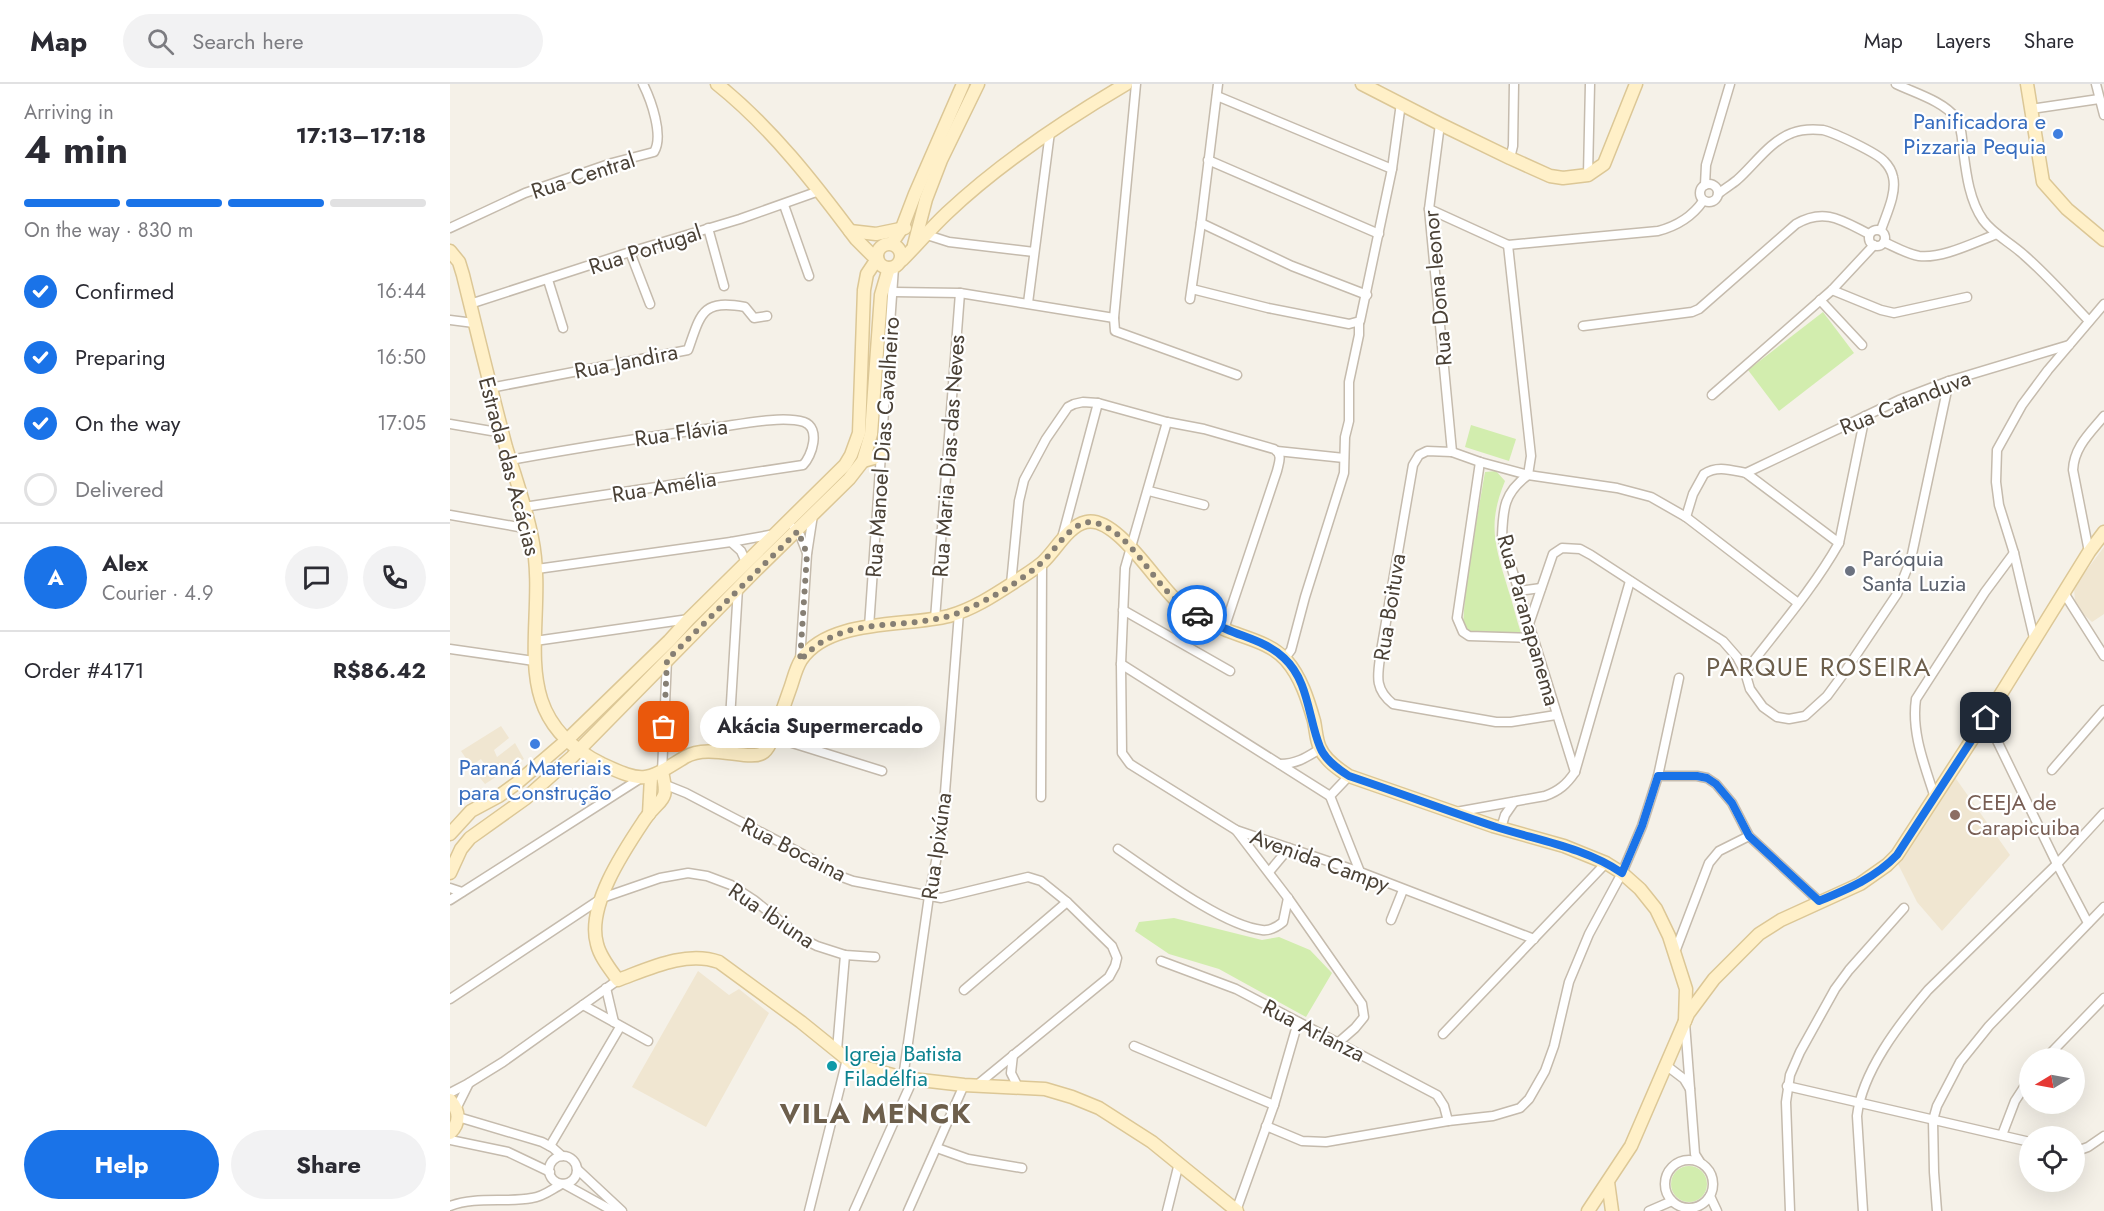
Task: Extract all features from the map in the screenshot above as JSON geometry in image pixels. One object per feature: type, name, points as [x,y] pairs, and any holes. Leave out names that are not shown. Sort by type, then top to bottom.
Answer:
[{"type":"main road","points":[[717,84],[736,99],[770,133],[866,250],[884,267],[895,265],[912,249],[923,233],[1050,131],[1126,84]]},
{"type":"main road","points":[[923,233],[926,199],[955,118],[963,84]]},
{"type":"main road","points":[[450,873],[461,849],[470,838],[526,798],[578,751],[667,660],[746,562],[844,465],[851,455],[859,433],[864,290],[867,274],[882,246],[891,243],[902,228],[915,194],[955,118],[978,84]]},
{"type":"main road","points":[[1362,84],[1510,158],[1550,176],[1563,178],[1588,175],[1604,164],[1636,84]]},
{"type":"main road","points":[[2027,84],[2043,182],[2067,209],[2104,240]]},
{"type":"main road","points":[[926,199],[932,208],[946,214]]},
{"type":"main road","points":[[876,234],[902,228],[923,233]]},
{"type":"main road","points":[[450,834],[471,811],[517,783],[567,740],[669,642],[689,619],[738,588],[798,531],[849,479],[863,461],[871,434],[881,295],[900,249],[876,234],[850,231]]},
{"type":"main road","name":"Estrada das Acácias","points":[[450,251],[459,262],[490,388],[530,529],[537,569],[534,660],[536,686],[546,714],[578,751],[610,768],[651,776]]},
{"type":"main road","points":[[863,461],[874,458],[883,449]]},
{"type":"main road","points":[[651,776],[696,752],[728,752],[749,756],[763,753],[773,737],[800,661],[807,653],[833,636],[869,627],[935,619],[959,613],[989,599],[1042,563],[1079,525],[1095,522],[1108,528],[1130,548],[1178,603],[1195,615],[1264,644],[1285,658],[1299,679],[1307,698],[1320,749],[1333,765],[1349,776],[1502,828],[1564,846],[1606,863],[1622,873],[1656,909],[1669,936],[1686,990],[1685,1021]]},
{"type":"main road","points":[[1588,1211],[1631,1146],[1688,1014],[1714,979],[1759,934],[1819,901],[1860,884],[1897,855],[1986,718],[2089,552],[2104,532]]},
{"type":"main road","points":[[651,776],[666,785],[664,797],[649,814],[617,865],[596,913],[595,936],[599,951],[618,980],[677,961],[692,958],[711,959],[735,973],[853,1064],[908,1078],[1059,1092],[1099,1108],[1152,1142],[1237,1211]]},
{"type":"main road","points":[[649,814],[651,776]]},
{"type":"main road","points":[[517,783],[526,798]]},
{"type":"main road","points":[[450,1133],[455,1128],[455,1109]]},
{"type":"main road","points":[[1608,1182],[1612,1211]]},
{"type":"main road","points":[[1593,1211],[1602,1211]]},
{"type":"street","points":[[1136,84],[1114,318],[1115,331],[1237,375]]},
{"type":"street","points":[[1190,299],[1218,84]]},
{"type":"street","points":[[1510,158],[1513,146],[1514,84]]},
{"type":"street","points":[[1588,175],[1590,84]]},
{"type":"street","points":[[1703,201],[1700,192],[1705,185],[1706,165],[1730,84]]},
{"type":"street","points":[[1896,84],[1942,106],[1956,118],[1975,207],[1986,225],[2049,278],[2089,321]]},
{"type":"street","points":[[2096,84],[2104,114]]},
{"type":"street","name":"Rua Central","points":[[450,228],[525,193],[612,163],[654,152],[658,143],[658,134],[646,85]]},
{"type":"street","points":[[1217,96],[1392,169]]},
{"type":"street","points":[[2031,108],[2099,99]]},
{"type":"street","points":[[1285,658],[1291,650],[1344,473],[1349,421],[1349,391],[1359,335],[1359,322],[1362,319],[1367,296],[1392,169],[1401,103]]},
{"type":"street","name":"Rua Dona leonor","points":[[1440,124],[1429,209],[1452,452]]},
{"type":"street","points":[[1703,201],[1711,202],[1716,199],[1718,194],[1734,183],[1779,139],[1807,129],[1824,130],[1841,136],[1884,160],[1890,170],[1893,185],[1881,231]]},
{"type":"street","points":[[1028,303],[1050,131]]},
{"type":"street","points":[[1208,160],[1379,234]]},
{"type":"street","points":[[1705,185],[1714,186],[1718,194]]},
{"type":"street","name":"Rua Portugal","points":[[470,304],[784,205],[819,191]]},
{"type":"street","points":[[1429,209],[1508,245],[1658,231],[1689,217],[1703,201]]},
{"type":"street","points":[[784,205],[809,276]]},
{"type":"street","points":[[1582,326],[1692,312],[1699,309],[1796,224],[1810,217],[1828,215],[1869,234]]},
{"type":"street","points":[[1201,223],[1292,266],[1367,296]]},
{"type":"street","points":[[708,228],[724,286]]},
{"type":"street","points":[[1873,230],[1881,231],[1885,235],[1884,242],[1879,246],[1874,245],[1869,239],[1869,234],[1873,230]]},
{"type":"street","points":[[923,233],[949,242],[1034,252]]},
{"type":"street","points":[[1884,242],[1911,254],[1924,256],[1940,254],[1997,234]]},
{"type":"street","points":[[1508,245],[1531,456],[1528,475]]},
{"type":"street","points":[[1712,395],[1832,290],[1874,245]]},
{"type":"street","points":[[630,252],[650,304]]},
{"type":"street","name":"Rua Manoel Dias Cavalheiro","points":[[869,627],[895,265]]},
{"type":"street","points":[[548,280],[563,328]]},
{"type":"street","points":[[1192,289],[1268,308],[1348,324],[1359,322]]},
{"type":"street","points":[[1832,290],[1894,313],[1967,297]]},
{"type":"street","points":[[894,292],[960,293],[1114,318]]},
{"type":"street","name":"Rua Maria Dias das Neves","points":[[935,619],[960,293]]},
{"type":"street","points":[[1820,300],[1862,345]]},
{"type":"street","name":"Rua Jandira","points":[[490,388],[688,350],[703,312],[713,305],[725,303],[745,307],[754,318],[767,316]]},
{"type":"street","points":[[2034,638],[2014,553],[1999,505],[1996,474],[1997,450],[2022,405],[2104,304]]},
{"type":"street","points":[[450,320],[474,323]]},
{"type":"street","name":"Rua Catanduva","points":[[1746,473],[1899,400],[1949,381],[2070,345]]},
{"type":"street","points":[[1529,624],[1553,554],[1562,548],[1580,549],[1723,641],[1737,657],[1753,694],[1777,717],[1789,719],[1805,716],[1827,696],[1844,673],[1897,594],[1909,567],[1949,381]]},
{"type":"street","points":[[1011,584],[1019,501],[1024,480],[1068,407],[1083,402],[1098,403],[1167,422],[1204,429],[1275,450],[1344,458]]},
{"type":"street","points":[[1061,541],[1098,403]]},
{"type":"street","points":[[1745,672],[1798,603],[1839,543],[1865,416]]},
{"type":"street","points":[[2089,552],[2073,470],[2074,458],[2084,439],[2104,416]]},
{"type":"street","name":"Rua Flávia","points":[[510,460],[643,437],[790,420],[806,423],[810,427],[814,444],[807,462],[803,465]]},
{"type":"street","points":[[1167,422],[1149,492],[1125,568],[1121,664],[1330,796],[1360,872]]},
{"type":"street","points":[[450,424],[502,433]]},
{"type":"street","points":[[1224,629],[1277,471],[1280,458],[1275,450]]},
{"type":"street","name":"Rua Boituva","points":[[1556,716],[1510,722],[1467,718],[1393,705],[1379,689],[1381,651],[1413,465],[1419,455],[1427,451],[1452,452],[1528,475],[1617,488],[1660,501],[1686,517],[1798,603]]},
{"type":"street","points":[[1480,462],[1457,618],[1463,632],[1469,636],[1533,638]]},
{"type":"street","name":"Rua Amélia","points":[[524,507],[803,465]]},
{"type":"street","points":[[1686,517],[1693,495],[1704,474],[1719,468],[1746,473],[1839,543]]},
{"type":"street","name":"Rua Paranapanema","points":[[1528,475],[1514,485],[1507,496],[1502,537],[1575,772]]},
{"type":"street","points":[[1149,492],[1204,505]]},
{"type":"street","points":[[450,515],[530,529]]},
{"type":"street","points":[[800,661],[807,554],[813,515]]},
{"type":"street","points":[[787,523],[798,531],[807,554]]},
{"type":"street","points":[[537,569],[775,534]]},
{"type":"street","points":[[732,542],[741,551],[746,562]]},
{"type":"street","points":[[1935,798],[1918,740],[1914,713],[1916,699],[1985,592],[2014,553]]},
{"type":"street","points":[[1041,796],[1042,563]]},
{"type":"street","points":[[1455,812],[1555,793],[1567,784],[1575,772],[1630,581]]},
{"type":"street","points":[[728,752],[738,588]]},
{"type":"street","points":[[1518,591],[1541,588]]},
{"type":"street","points":[[2064,593],[2104,657]]},
{"type":"street","points":[[1123,610],[1230,671]]},
{"type":"street","name":"Rua Ipixúna","points":[[854,1211],[908,1078],[929,896],[942,831],[959,613]]},
{"type":"street","points":[[535,641],[689,619]]},
{"type":"street","points":[[450,900],[651,776],[669,642],[664,631],[657,624]]},
{"type":"street","points":[[450,649],[534,660]]},
{"type":"street","name":"Avenida Campy","points":[[1121,664],[1122,753],[1130,764],[1236,830],[1360,872],[1534,939]]},
{"type":"street","points":[[1266,1126],[1302,1141],[1316,1142],[1493,1116],[1520,1108],[1529,1100],[1545,1071],[1554,1046],[1569,982],[1589,934],[1622,873],[1642,826],[1658,776],[1679,678]]},
{"type":"street","points":[[2052,770],[2104,710]]},
{"type":"street","points":[[1986,718],[2088,923]]},
{"type":"street","points":[[773,737],[882,771]]},
{"type":"street","points":[[1280,764],[1291,764],[1302,760],[1320,749]]},
{"type":"street","points":[[1330,796],[1349,776]]},
{"type":"street","points":[[1658,776],[1697,776],[1707,778],[1716,784],[1732,803],[1749,836],[1819,901]]},
{"type":"street","name":"Rua Bocaina","points":[[666,785],[686,793],[812,859],[834,874],[853,881],[929,896],[949,897],[1028,877],[1041,881],[1112,946],[1117,958],[1109,977],[1013,1055]]},
{"type":"street","points":[[1502,828],[1507,811],[1514,802]]},
{"type":"street","points":[[1863,1211],[1857,1130],[1859,1102],[1864,1088],[1893,1037],[1911,1010],[1948,969],[2057,864],[2104,813]]},
{"type":"street","points":[[1236,830],[1358,996],[1364,1010],[1364,1017],[1339,1042]]},
{"type":"street","points":[[1675,952],[1709,863],[1719,851],[1749,836]]},
{"type":"street","points":[[1269,872],[1289,848]]},
{"type":"street","points":[[1118,849],[1225,917],[1258,929],[1268,930],[1283,922],[1288,898]]},
{"type":"street","points":[[1443,1034],[1606,863]]},
{"type":"street","name":"Rua Ibiuna","points":[[451,997],[602,898],[660,878],[688,873],[707,876],[731,885],[801,938],[834,953],[875,957]]},
{"type":"street","points":[[450,888],[462,892]]},
{"type":"street","points":[[1391,920],[1403,890]]},
{"type":"street","points":[[964,990],[1066,902]]},
{"type":"street","points":[[1790,1211],[1786,1102],[1790,1075],[1800,1052],[1835,989],[1904,908]]},
{"type":"street","points":[[1937,1211],[1933,1120],[1941,1097],[1960,1062],[1989,1026],[2104,908]]},
{"type":"street","points":[[837,1050],[845,955]]},
{"type":"street","name":"Rua Arlanza","points":[[1161,961],[1236,989],[1437,1095],[1444,1106],[1448,1121]]},
{"type":"street","points":[[450,1093],[503,1062],[618,980]]},
{"type":"street","points":[[550,1146],[617,1025],[606,988]]},
{"type":"street","points":[[2056,1048],[2104,998]]},
{"type":"street","points":[[583,1005],[648,1041]]},
{"type":"street","points":[[1685,1021],[1695,1154],[1706,1167],[1713,1181],[1710,1196],[1694,1210],[1672,1202],[1667,1195],[1665,1180],[1671,1167],[1685,1160],[1700,1162]]},
{"type":"street","points":[[1237,1211],[1274,1105],[1298,1022]]},
{"type":"street","points":[[1134,1046],[1274,1105]]},
{"type":"street","points":[[977,1085],[1013,1055]]},
{"type":"street","points":[[1013,1055],[1011,1073],[1018,1088]]},
{"type":"street","points":[[809,1211],[847,1059]]},
{"type":"street","points":[[1667,1066],[1684,1078],[1691,1092]]},
{"type":"street","points":[[469,1083],[455,1109],[550,1146],[562,1156],[571,1158],[577,1168],[622,1211]]},
{"type":"street","points":[[908,1211],[964,1084]]},
{"type":"street","points":[[1788,1086],[2019,1139]]},
{"type":"street","points":[[2002,1135],[2019,1095]]},
{"type":"street","points":[[2085,1148],[2104,1136]]},
{"type":"street","points":[[450,1140],[508,1152],[550,1174],[555,1181],[612,1211]]},
{"type":"street","points":[[937,1148],[968,1159],[1022,1168]]},
{"type":"street","points":[[549,1190],[554,1160],[562,1156]]},
{"type":"street","points":[[1167,1211],[1179,1164]]},
{"type":"street","points":[[450,1206],[467,1201],[531,1198],[543,1195],[575,1177],[577,1168]]},
{"type":"street","points":[[1710,1196],[1717,1211]]},
{"type":"street","points":[[1649,1211],[1672,1202]]},
{"type":"shaded area","points":[[2104,547],[2104,614],[2092,622],[2080,611],[2075,602],[2074,587]]},
{"type":"shaded area","points":[[501,726],[509,738],[494,750],[497,757],[515,743],[524,759],[509,768],[506,765],[497,771],[499,775],[485,784],[475,772],[485,765],[481,759],[471,766],[461,751]]},
{"type":"shaded area","name":"CEEJA de Carapicuiba","points":[[1954,776],[2010,855],[1942,931],[1917,902],[1898,864]]},
{"type":"shaded area","points":[[698,971],[729,995],[739,989],[769,1013],[706,1127],[632,1087]]},
{"type":"green space","points":[[1823,312],[1854,353],[1779,411],[1748,370]]},
{"type":"green space","points":[[1471,425],[1516,439],[1509,461],[1465,447]]},
{"type":"green space","points":[[1496,471],[1505,481],[1496,510],[1495,535],[1503,574],[1521,633],[1467,632],[1463,625],[1466,581],[1485,472]]},
{"type":"green space","points":[[1174,918],[1262,940],[1279,937],[1310,950],[1332,973],[1306,1017],[1219,969],[1169,954],[1135,931],[1139,922]]},
{"type":"green space","points":[[1689,1166],[1702,1171],[1707,1184],[1702,1197],[1689,1202],[1676,1197],[1671,1184],[1676,1171]]},
{"type":"way so far","points":[[664,727],[667,660],[798,531],[807,554],[800,661],[807,653],[833,636],[869,627],[935,619],[959,613],[989,599],[1042,563],[1061,541],[1084,522],[1095,522],[1120,537],[1165,590],[1178,603],[1197,615]]},
{"type":"place","name":"Panificadora e Pizzaria Pequia","points":[[2058,134]]},
{"type":"place","name":"Paróquia Santa Luzia","points":[[1850,571]]},
{"type":"place","name":"Akácia Supermercado","points":[[664,727]]},
{"type":"place","name":"Paraná Materiais para Construção","points":[[535,744]]},
{"type":"place","name":"CEEJA de Carapicuiba","points":[[1955,815]]},
{"type":"place","name":"Igreja Batista Filadélfia","points":[[832,1066]]},
{"type":"district","name":"PARQUE ROSEIRA","points":[[1819,667]]},
{"type":"district","name":"VILA MENCK","points":[[876,1113]]},
{"type":"route","points":[[1197,615],[1224,629],[1264,644],[1285,658],[1299,679],[1307,698],[1320,749],[1333,765],[1349,776],[1493,826],[1564,846],[1606,863],[1622,873],[1642,826],[1658,776],[1707,778],[1716,784],[1732,803],[1749,836],[1819,901],[1860,884],[1897,855],[1986,718]]}]
